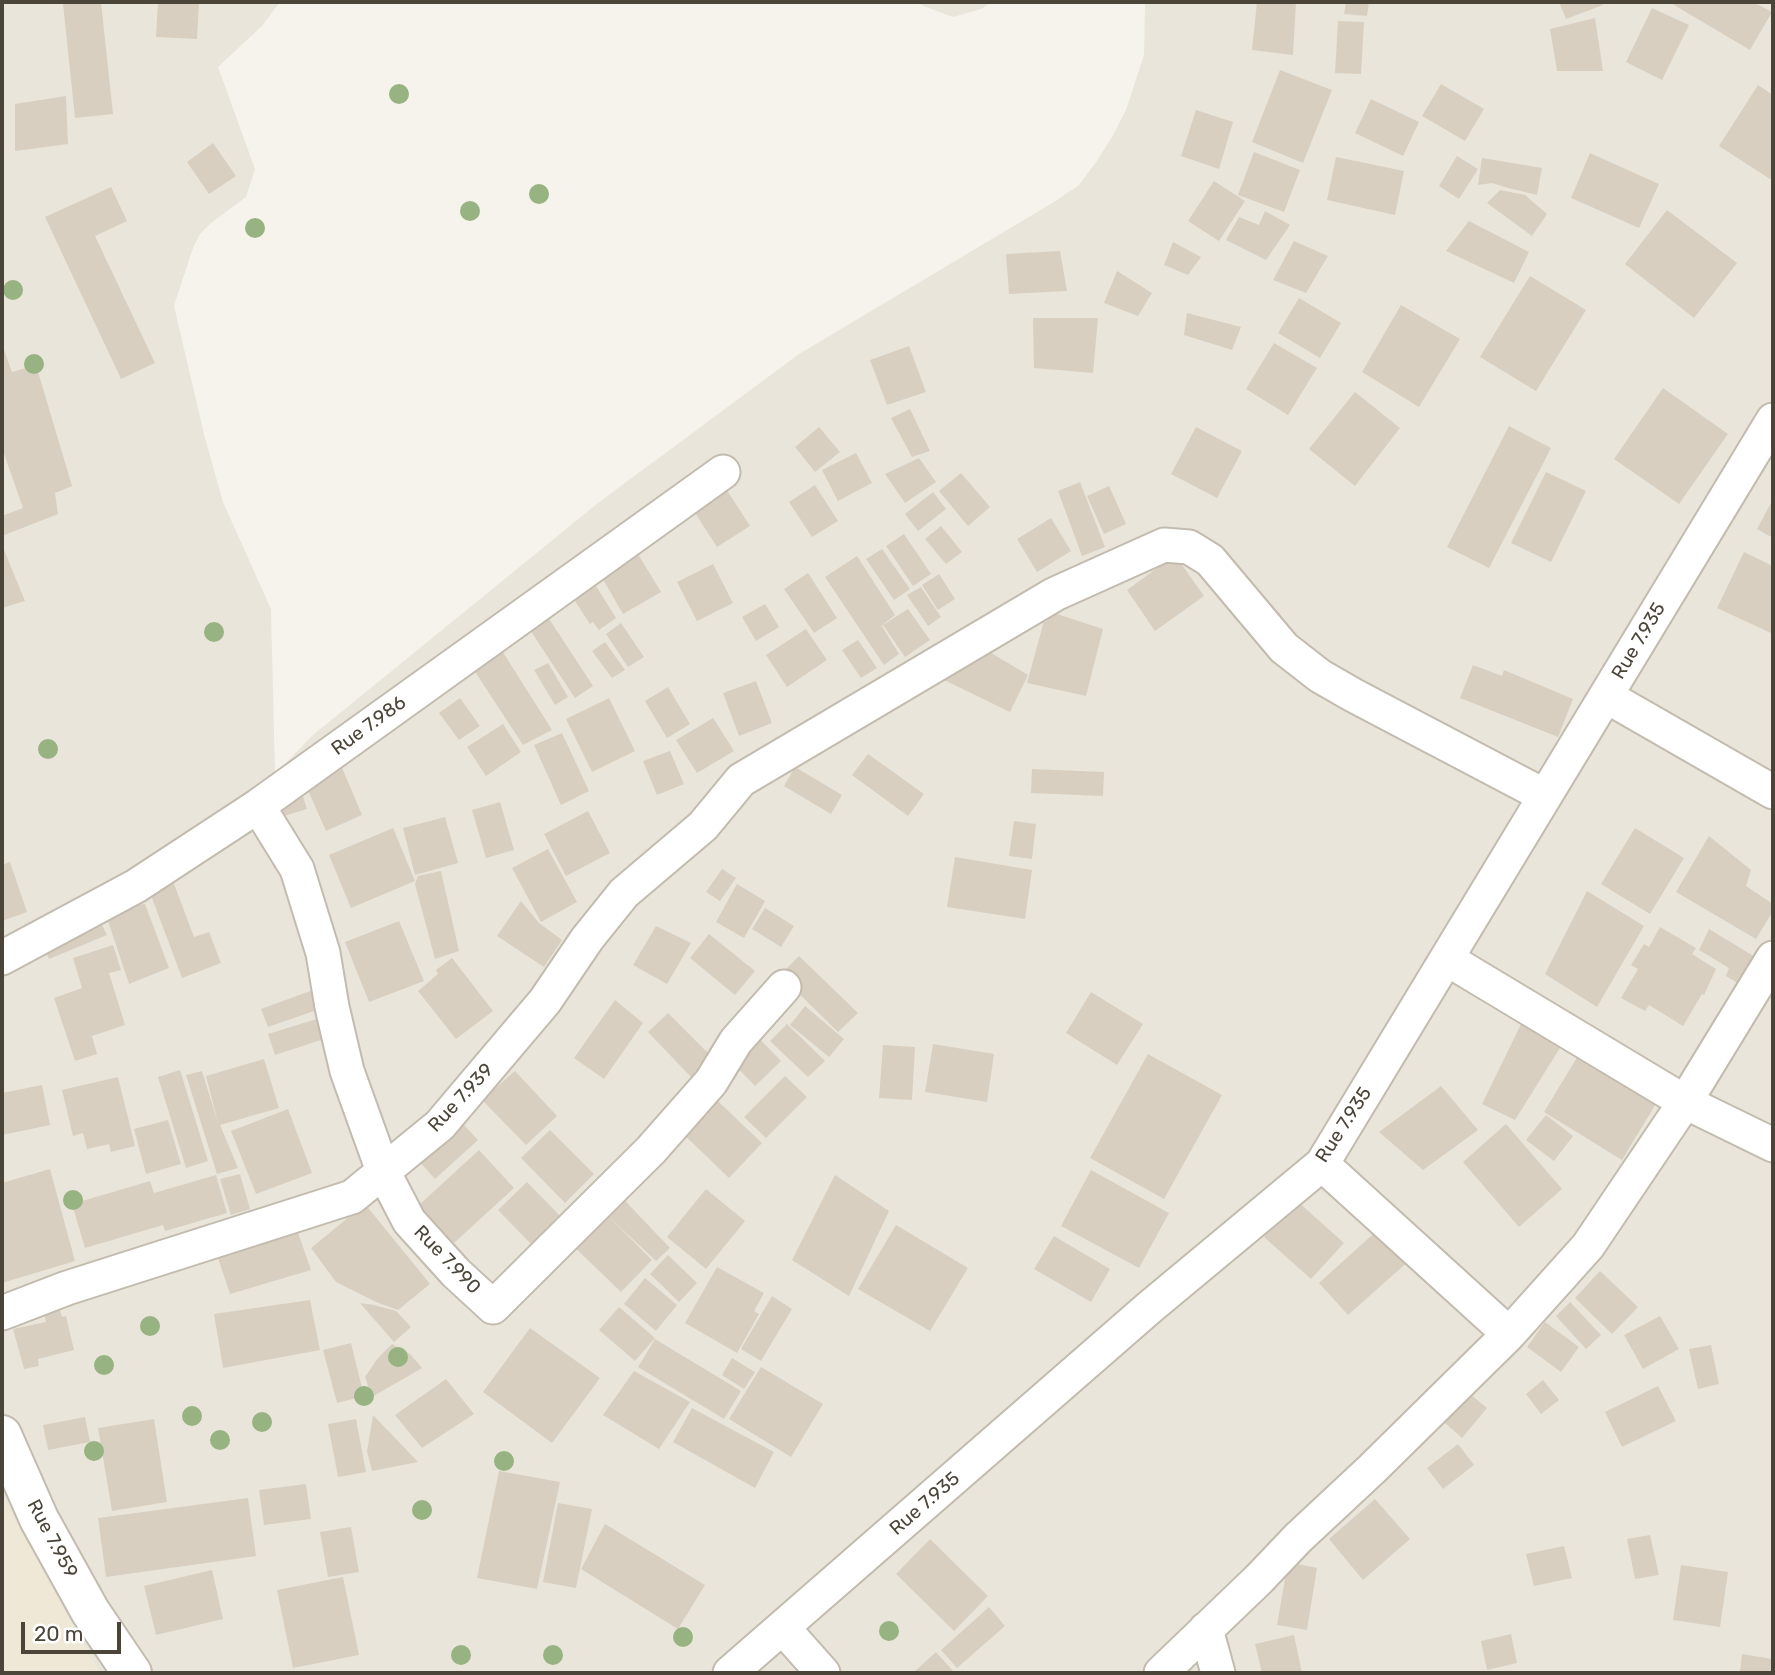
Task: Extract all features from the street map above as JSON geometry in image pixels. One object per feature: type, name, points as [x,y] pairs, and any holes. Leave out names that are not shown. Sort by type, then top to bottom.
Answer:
[{"type":"street","name":"Rue 7.935","points":[[730,1673],[1150,1307],[1322,1164],[1773,422]]},
{"type":"street","name":"Rue 7.986","points":[[2,958],[136,886],[258,806],[723,472]]},
{"type":"street","name":"Rue 7.939","points":[[2,1313],[67,1289],[352,1197],[440,1125],[545,1001],[587,939],[624,893],[703,826],[741,780],[1055,594],[1164,545],[1189,547],[1210,560],[1284,648],[1320,676],[1545,796]]},
{"type":"street","points":[[1606,696],[1773,792]]},
{"type":"street","name":"Rue 7.990","points":[[258,806],[297,869],[323,953],[347,1071],[383,1171],[409,1221],[456,1273],[493,1307],[651,1150],[711,1082],[736,1041],[784,987]]},
{"type":"street","points":[[1161,1673],[1509,1334],[1588,1246],[1685,1102],[1773,958]]},
{"type":"street","points":[[1447,959],[1685,1102],[1773,1145]]},
{"type":"street","points":[[1322,1164],[1509,1334]]},
{"type":"street","name":"Rue 7.959","points":[[2,1435],[40,1519],[90,1611],[132,1673]]},
{"type":"street","points":[[783,1628],[824,1673]]},
{"type":"street","points":[[1206,1629],[1218,1673]]},
{"type":"shaded area","points":[[2,2],[280,2],[262,26],[218,67],[255,169],[246,197],[200,234],[174,306],[223,502],[271,609],[275,774],[313,735],[598,503],[799,354],[1079,185],[1097,161],[1126,110],[1144,55],[1145,2],[1773,2],[1773,1673],[2,1673]]},
{"type":"shaded area","points":[[916,2],[992,2],[981,9],[953,17]]},
{"type":"shaded area","points":[[2,1496],[100,1673],[2,1673]]},
{"type":"building","points":[[101,2],[113,114],[75,118],[63,4]]},
{"type":"building","points":[[158,2],[199,2],[197,39],[156,37]]},
{"type":"building","points":[[1257,2],[1296,2],[1293,55],[1252,50]]},
{"type":"building","points":[[1346,2],[1369,2],[1367,16],[1344,14]]},
{"type":"building","points":[[1559,2],[1602,2],[1603,5],[1566,19]]},
{"type":"building","points":[[1669,2],[1753,2],[1772,12],[1750,50]]},
{"type":"building","points":[[1652,8],[1689,25],[1662,80],[1626,62]]},
{"type":"building","points":[[1595,18],[1603,71],[1557,71],[1550,29]]},
{"type":"building","points":[[1338,21],[1364,22],[1361,74],[1335,73]]},
{"type":"building","points":[[1280,70],[1332,90],[1303,163],[1252,142]]},
{"type":"building","points":[[1441,84],[1484,109],[1465,141],[1422,116]]},
{"type":"building","points":[[1758,85],[1773,95],[1773,181],[1719,146]]},
{"type":"building","points":[[66,96],[68,144],[15,151],[15,104]]},
{"type":"building","points":[[1371,99],[1419,122],[1403,156],[1355,133]]},
{"type":"building","points":[[1196,110],[1233,122],[1219,169],[1181,156]]},
{"type":"building","points":[[213,143],[236,176],[209,194],[187,162]]},
{"type":"building","points":[[1254,152],[1300,170],[1284,212],[1238,195]]},
{"type":"building","points":[[1590,153],[1659,184],[1639,228],[1571,198]]},
{"type":"building","points":[[1457,156],[1478,169],[1459,199],[1439,186]]},
{"type":"building","points":[[1336,157],[1404,171],[1395,215],[1327,200]]},
{"type":"building","points":[[1482,158],[1542,168],[1537,195],[1492,183],[1478,185]]},
{"type":"building","points":[[1214,181],[1245,201],[1219,241],[1188,221]]},
{"type":"building","points":[[111,187],[127,221],[95,236],[155,363],[121,379],[45,217]]},
{"type":"building","points":[[1500,190],[1525,195],[1547,214],[1532,236],[1487,203]]},
{"type":"building","points":[[1667,210],[1737,263],[1694,318],[1625,264]]},
{"type":"building","points":[[1265,211],[1290,225],[1266,260],[1226,240],[1239,217],[1259,225]]},
{"type":"building","points":[[1469,221],[1529,252],[1514,283],[1446,251]]},
{"type":"building","points":[[1294,241],[1328,256],[1306,293],[1273,280]]},
{"type":"building","points":[[1173,242],[1201,257],[1188,275],[1164,265]]},
{"type":"building","points":[[1060,251],[1067,291],[1009,294],[1006,254]]},
{"type":"building","points":[[1117,271],[1152,293],[1138,316],[1104,303]]},
{"type":"building","points":[[1530,276],[1586,310],[1536,391],[1480,357]]},
{"type":"building","points":[[1299,298],[1341,323],[1320,358],[1278,333]]},
{"type":"building","points":[[1401,305],[1460,339],[1419,407],[1362,372]]},
{"type":"building","points":[[1187,313],[1241,327],[1232,350],[1184,335]]},
{"type":"building","points":[[1033,318],[1098,318],[1093,373],[1034,368]]},
{"type":"building","points":[[1274,343],[1317,368],[1288,415],[1246,389]]},
{"type":"building","points":[[2,344],[12,372],[36,365],[72,486],[55,493],[58,514],[2,536],[2,516],[23,508],[2,448]]},
{"type":"building","points":[[909,346],[926,392],[887,405],[870,360]]},
{"type":"building","points":[[1663,388],[1728,434],[1679,504],[1614,459]]},
{"type":"building","points":[[1355,392],[1400,428],[1355,486],[1309,449]]},
{"type":"building","points":[[910,409],[930,451],[912,457],[891,418]]},
{"type":"building","points":[[1509,426],[1551,448],[1489,568],[1447,547]]},
{"type":"building","points":[[819,427],[840,452],[815,472],[795,447]]},
{"type":"building","points":[[1196,427],[1242,451],[1217,498],[1171,474]]},
{"type":"building","points":[[856,453],[872,483],[838,501],[822,470]]},
{"type":"building","points":[[919,458],[936,482],[905,503],[885,474]]},
{"type":"building","points":[[1546,472],[1586,491],[1551,562],[1511,543]]},
{"type":"building","points":[[961,473],[990,507],[968,526],[939,491]]},
{"type":"building","points":[[1080,482],[1105,547],[1082,556],[1058,491]]},
{"type":"building","points":[[723,484],[750,526],[717,547],[690,505]]},
{"type":"building","points":[[815,485],[838,521],[812,537],[789,502]]},
{"type":"building","points":[[1109,486],[1126,524],[1104,534],[1087,496]]},
{"type":"building","points":[[933,492],[946,509],[918,531],[905,514]]},
{"type":"building","points":[[1773,499],[1773,538],[1757,529]]},
{"type":"building","points":[[1051,518],[1071,551],[1037,572],[1017,539]]},
{"type":"building","points":[[941,526],[962,552],[946,564],[925,539]]},
{"type":"building","points":[[904,534],[931,574],[913,586],[886,546]]},
{"type":"building","points":[[2,545],[25,601],[2,608]]},
{"type":"building","points":[[882,549],[910,589],[894,600],[866,559]]},
{"type":"building","points":[[1744,552],[1773,566],[1773,634],[1717,608]]},
{"type":"building","points":[[638,554],[661,592],[623,614],[601,576]]},
{"type":"building","points":[[1175,555],[1204,596],[1155,631],[1127,590]]},
{"type":"building","points":[[857,556],[895,615],[879,628],[882,626],[899,654],[884,665],[825,577]]},
{"type":"building","points":[[713,564],[733,603],[697,621],[677,582]]},
{"type":"building","points":[[808,573],[837,618],[814,633],[784,589]]},
{"type":"building","points":[[939,574],[955,599],[938,610],[922,585]]},
{"type":"building","points":[[593,581],[616,618],[599,630],[593,622],[590,624],[571,595]]},
{"type":"building","points":[[921,587],[941,617],[928,626],[907,595]]},
{"type":"building","points":[[765,604],[779,627],[756,641],[742,617]]},
{"type":"building","points":[[908,609],[930,640],[905,657],[883,625]]},
{"type":"building","points":[[544,611],[593,686],[575,698],[526,624]]},
{"type":"building","points":[[1051,612],[1103,629],[1086,696],[1027,683],[1044,621],[1052,615]]},
{"type":"building","points":[[621,623],[644,657],[628,667],[606,634]]},
{"type":"building","points":[[806,629],[827,660],[787,687],[766,655]]},
{"type":"building","points":[[858,640],[877,668],[861,678],[842,650]]},
{"type":"building","points":[[605,642],[625,670],[612,678],[592,651]]},
{"type":"building","points":[[978,645],[1028,675],[1010,712],[944,680]]},
{"type":"building","points":[[501,649],[552,730],[523,745],[472,667]]},
{"type":"building","points":[[548,663],[568,697],[555,705],[534,670]]},
{"type":"building","points":[[1473,665],[1502,676],[1504,670],[1573,699],[1558,737],[1460,698]]},
{"type":"building","points":[[756,681],[772,723],[739,736],[723,693]]},
{"type":"building","points":[[668,687],[690,724],[667,738],[645,701]]},
{"type":"building","points":[[460,698],[480,726],[459,740],[439,713]]},
{"type":"building","points":[[609,698],[635,751],[592,772],[566,719]]},
{"type":"building","points":[[713,718],[734,751],[697,773],[676,740]]},
{"type":"building","points":[[503,724],[521,752],[486,776],[467,747]]},
{"type":"building","points":[[562,733],[589,791],[561,805],[534,745]]},
{"type":"building","points":[[670,751],[684,784],[657,795],[643,761]]},
{"type":"building","points":[[868,754],[924,794],[908,816],[852,775]]},
{"type":"building","points":[[340,763],[362,815],[326,831],[303,779]]},
{"type":"building","points":[[795,767],[842,795],[831,814],[784,786]]},
{"type":"building","points":[[1032,769],[1104,772],[1103,796],[1031,793]]},
{"type":"building","points":[[299,784],[307,809],[284,816],[283,802]]},
{"type":"building","points":[[500,802],[514,850],[486,858],[472,810]]},
{"type":"building","points":[[588,811],[610,853],[566,876],[544,834]]},
{"type":"building","points":[[445,817],[458,863],[415,875],[403,828]]},
{"type":"building","points":[[1014,821],[1036,824],[1032,859],[1009,856]]},
{"type":"building","points":[[393,828],[415,881],[351,908],[329,855]]},
{"type":"building","points":[[1635,828],[1684,858],[1650,914],[1601,884]]},
{"type":"building","points":[[1709,836],[1751,870],[1746,886],[1773,904],[1773,911],[1756,939],[1676,892]]},
{"type":"building","points":[[548,849],[577,902],[541,922],[512,868]]},
{"type":"building","points":[[955,857],[1032,870],[1025,919],[947,907]]},
{"type":"building","points":[[10,862],[27,912],[2,921],[2,865]]},
{"type":"building","points":[[722,869],[736,878],[720,901],[706,892]]},
{"type":"building","points":[[441,871],[459,951],[435,959],[415,884],[418,876]]},
{"type":"building","points":[[170,873],[194,937],[209,932],[221,963],[182,978],[146,882]]},
{"type":"building","points":[[737,884],[765,901],[744,938],[716,922]]},
{"type":"building","points":[[1587,891],[1644,926],[1597,1007],[1545,974]]},
{"type":"building","points":[[521,901],[539,923],[562,940],[544,967],[497,936]]},
{"type":"building","points":[[145,904],[169,968],[129,984],[107,918],[124,907]]},
{"type":"building","points":[[765,908],[794,926],[781,947],[752,929]]},
{"type":"building","points":[[98,917],[107,935],[49,959],[41,941]]},
{"type":"building","points":[[399,921],[424,981],[369,1002],[345,942]]},
{"type":"building","points":[[656,926],[691,943],[667,984],[633,965]]},
{"type":"building","points":[[1660,927],[1696,948],[1692,954],[1716,969],[1704,995],[1702,994],[1683,1026],[1649,1005],[1645,1011],[1621,998],[1638,969],[1631,965],[1644,944],[1649,947]]},
{"type":"building","points":[[1709,929],[1765,963],[1749,990],[1726,976],[1729,968],[1699,950]]},
{"type":"building","points":[[709,934],[755,971],[735,995],[690,958]]},
{"type":"building","points":[[113,945],[121,970],[109,973],[125,1025],[92,1036],[97,1054],[75,1061],[54,998],[82,988],[73,958]]},
{"type":"building","points":[[799,956],[858,1013],[838,1032],[780,975]]},
{"type":"building","points":[[452,958],[493,1011],[456,1039],[418,991],[438,974],[436,970]]},
{"type":"building","points":[[313,990],[320,1009],[268,1027],[261,1009]]},
{"type":"building","points":[[1091,992],[1143,1024],[1117,1065],[1066,1033]]},
{"type":"building","points":[[615,1000],[643,1023],[604,1079],[574,1058]]},
{"type":"building","points":[[805,1006],[844,1039],[829,1057],[790,1025]]},
{"type":"building","points":[[668,1013],[712,1057],[691,1077],[648,1032]]},
{"type":"building","points":[[1526,1014],[1568,1035],[1515,1120],[1482,1104]]},
{"type":"building","points":[[320,1018],[327,1038],[275,1055],[268,1034]]},
{"type":"building","points":[[787,1024],[825,1061],[808,1077],[770,1041]]},
{"type":"building","points":[[749,1028],[781,1061],[755,1086],[724,1054]]},
{"type":"building","points":[[933,1044],[994,1054],[987,1102],[925,1092]]},
{"type":"building","points":[[883,1045],[915,1047],[912,1100],[879,1098]]},
{"type":"building","points":[[1148,1054],[1222,1095],[1164,1199],[1090,1158]]},
{"type":"building","points":[[1579,1054],[1657,1102],[1622,1160],[1544,1112]]},
{"type":"building","points":[[264,1059],[279,1108],[220,1125],[238,1168],[217,1174],[186,1075],[202,1071],[218,1123],[206,1076]]},
{"type":"building","points":[[180,1070],[208,1161],[186,1168],[158,1077]]},
{"type":"building","points":[[515,1071],[557,1116],[526,1145],[482,1100]]},
{"type":"building","points":[[785,1076],[807,1097],[766,1138],[744,1117]]},
{"type":"building","points":[[118,1077],[135,1146],[111,1152],[109,1144],[87,1149],[83,1133],[73,1136],[62,1090]]},
{"type":"building","points":[[42,1085],[50,1125],[2,1135],[2,1093]]},
{"type":"building","points":[[1441,1086],[1478,1130],[1423,1170],[1379,1132]]},
{"type":"building","points":[[706,1090],[762,1143],[729,1178],[675,1126]]},
{"type":"building","points":[[288,1109],[312,1173],[256,1194],[231,1131]]},
{"type":"building","points":[[1546,1115],[1573,1136],[1554,1161],[1526,1140]]},
{"type":"building","points":[[168,1120],[181,1164],[146,1174],[134,1129]]},
{"type":"building","points":[[460,1121],[478,1140],[435,1179],[418,1160]]},
{"type":"building","points":[[1506,1124],[1562,1189],[1519,1227],[1463,1162]]},
{"type":"building","points":[[550,1130],[594,1174],[565,1203],[521,1158]]},
{"type":"building","points":[[479,1150],[514,1188],[454,1243],[419,1205]]},
{"type":"building","points":[[50,1169],[75,1261],[2,1283],[2,1183]]},
{"type":"building","points":[[1091,1170],[1169,1213],[1139,1268],[1061,1226]]},
{"type":"building","points":[[240,1174],[250,1209],[231,1215],[220,1179]]},
{"type":"building","points":[[216,1175],[227,1213],[165,1231],[163,1225],[85,1248],[72,1204],[150,1181],[154,1193]]},
{"type":"building","points":[[835,1175],[889,1211],[849,1296],[792,1260]]},
{"type":"building","points":[[527,1182],[561,1217],[532,1245],[498,1210]]},
{"type":"building","points":[[611,1186],[670,1248],[656,1261],[608,1216],[652,1260],[621,1292],[565,1238]]},
{"type":"building","points":[[706,1189],[745,1221],[706,1269],[667,1237]]},
{"type":"building","points":[[1297,1201],[1344,1243],[1311,1279],[1264,1237]]},
{"type":"building","points":[[365,1204],[430,1284],[398,1310],[336,1282],[311,1248]]},
{"type":"building","points":[[896,1225],[968,1268],[930,1331],[858,1289]]},
{"type":"building","points":[[1382,1226],[1411,1259],[1348,1315],[1319,1283]]},
{"type":"building","points":[[296,1227],[311,1270],[230,1294],[216,1252]]},
{"type":"building","points":[[1054,1236],[1110,1269],[1091,1302],[1034,1269]]},
{"type":"building","points":[[668,1255],[697,1283],[679,1302],[650,1274]]},
{"type":"building","points":[[717,1267],[764,1293],[754,1311],[759,1314],[737,1353],[685,1323]]},
{"type":"building","points":[[1600,1271],[1638,1307],[1612,1334],[1575,1298]]},
{"type":"building","points":[[645,1278],[677,1305],[656,1331],[624,1304]]},
{"type":"building","points":[[772,1296],[792,1309],[761,1361],[741,1349]]},
{"type":"building","points":[[310,1300],[320,1350],[223,1368],[214,1314]]},
{"type":"building","points":[[1570,1302],[1601,1335],[1586,1349],[1556,1316]]},
{"type":"building","points":[[360,1303],[396,1311],[411,1327],[394,1342]]},
{"type":"building","points":[[59,1307],[62,1317],[66,1316],[74,1350],[38,1359],[39,1366],[24,1369],[13,1329],[46,1322],[43,1309]]},
{"type":"building","points":[[619,1307],[655,1338],[635,1361],[599,1330]]},
{"type":"building","points":[[1660,1316],[1679,1349],[1643,1369],[1624,1335]]},
{"type":"building","points":[[1545,1322],[1579,1347],[1561,1372],[1527,1347]]},
{"type":"building","points":[[530,1328],[600,1378],[552,1443],[483,1392]]},
{"type":"building","points":[[655,1339],[741,1391],[724,1419],[638,1367]]},
{"type":"building","points":[[351,1343],[364,1396],[337,1403],[323,1350]]},
{"type":"building","points":[[392,1344],[410,1354],[422,1368],[372,1397],[365,1377]]},
{"type":"building","points":[[1711,1345],[1719,1384],[1698,1389],[1689,1349]]},
{"type":"building","points":[[732,1358],[755,1372],[744,1389],[722,1375]]},
{"type":"building","points":[[761,1367],[823,1404],[791,1457],[729,1419]]},
{"type":"building","points":[[634,1371],[690,1402],[659,1449],[603,1415]]},
{"type":"building","points":[[446,1379],[474,1414],[422,1448],[395,1415]]},
{"type":"building","points":[[1543,1380],[1559,1400],[1541,1414],[1526,1394]]},
{"type":"building","points":[[1658,1386],[1676,1421],[1622,1447],[1605,1412]]},
{"type":"building","points":[[1469,1393],[1487,1408],[1462,1438],[1444,1422]]},
{"type":"building","points":[[692,1408],[774,1452],[755,1488],[673,1442]]},
{"type":"building","points":[[373,1415],[418,1462],[372,1471],[367,1451]]},
{"type":"building","points":[[85,1417],[90,1442],[48,1450],[43,1425]]},
{"type":"building","points":[[154,1419],[167,1502],[112,1511],[98,1428]]},
{"type":"building","points":[[356,1419],[366,1472],[338,1477],[328,1424]]},
{"type":"building","points":[[1458,1444],[1474,1465],[1443,1489],[1427,1468]]},
{"type":"building","points":[[499,1471],[560,1482],[537,1589],[477,1578]]},
{"type":"building","points":[[306,1484],[311,1519],[264,1525],[259,1490]]},
{"type":"building","points":[[248,1498],[256,1556],[106,1577],[98,1518]]},
{"type":"building","points":[[1375,1499],[1410,1539],[1363,1580],[1329,1539]]},
{"type":"building","points":[[558,1503],[592,1509],[576,1588],[543,1582]]},
{"type":"building","points":[[605,1524],[705,1585],[678,1629],[581,1569]]},
{"type":"building","points":[[351,1527],[359,1572],[328,1577],[320,1532]]},
{"type":"building","points":[[1650,1535],[1659,1575],[1635,1579],[1627,1539]]},
{"type":"building","points":[[930,1539],[988,1596],[954,1631],[896,1574]]},
{"type":"building","points":[[1564,1546],[1572,1578],[1534,1586],[1526,1554]]},
{"type":"building","points":[[1288,1562],[1317,1568],[1307,1630],[1277,1625]]},
{"type":"building","points":[[1681,1565],[1728,1572],[1720,1627],[1673,1620]]},
{"type":"building","points":[[212,1570],[223,1619],[156,1635],[144,1586]]},
{"type":"building","points":[[343,1577],[359,1655],[293,1668],[277,1590]]},
{"type":"building","points":[[989,1607],[1005,1626],[957,1668],[941,1650]]},
{"type":"building","points":[[1511,1634],[1517,1663],[1487,1670],[1481,1641]]},
{"type":"building","points":[[1294,1635],[1302,1673],[1262,1673],[1255,1644]]},
{"type":"building","points":[[936,1652],[953,1671],[913,1673]]},
{"type":"building","points":[[1742,1654],[1773,1659],[1773,1673],[1740,1673]]}]
